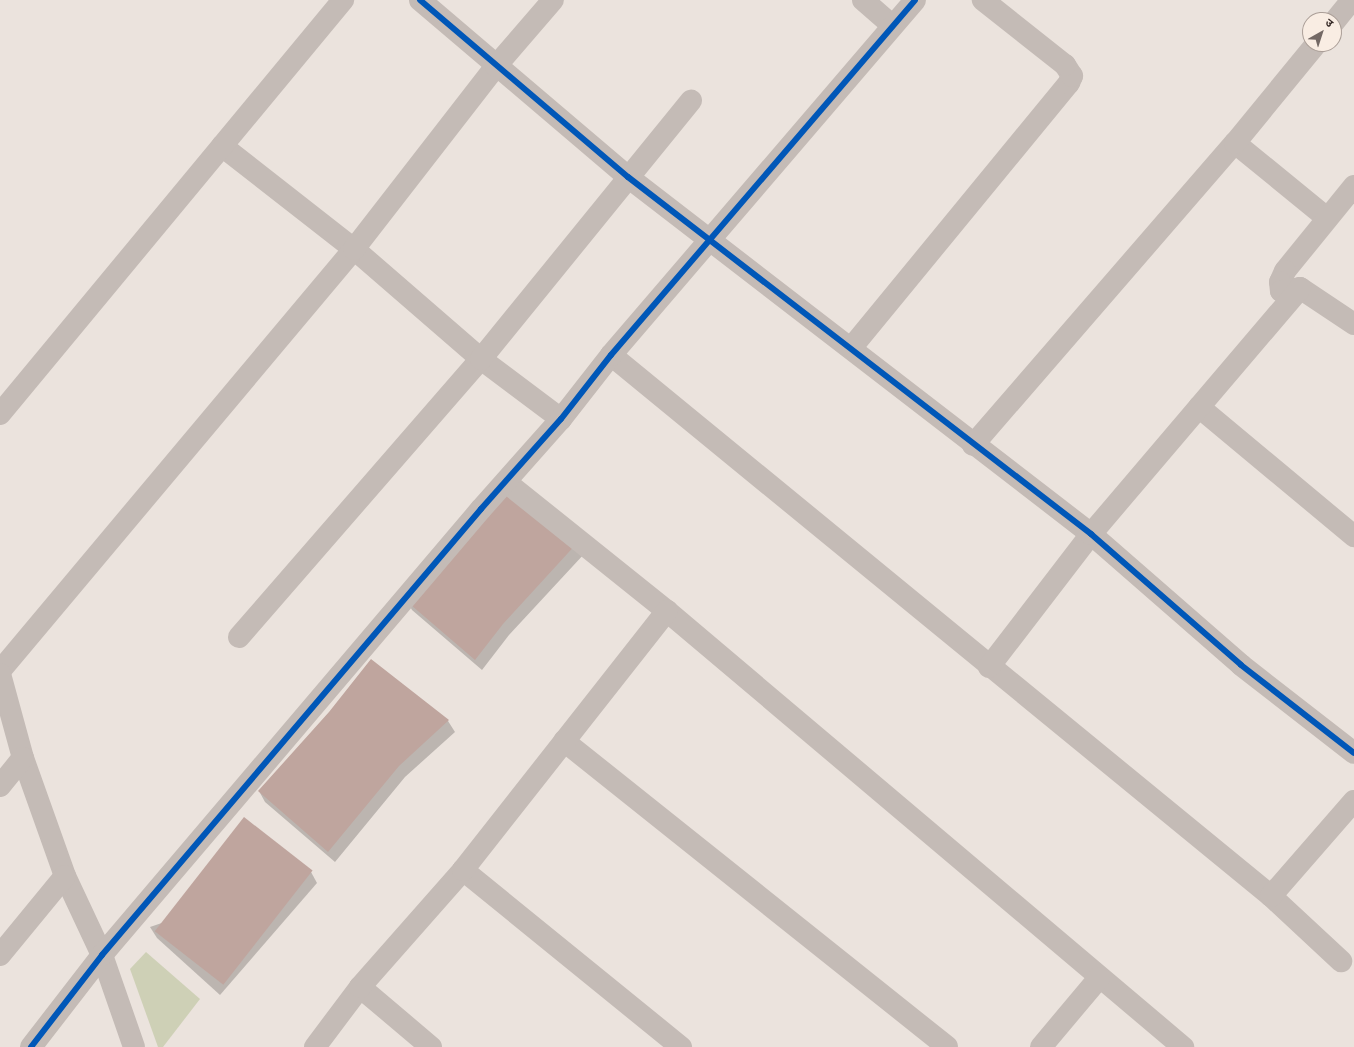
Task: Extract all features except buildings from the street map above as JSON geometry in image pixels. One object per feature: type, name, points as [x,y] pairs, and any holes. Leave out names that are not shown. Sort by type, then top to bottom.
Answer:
[{"type":"street","points":[[0,414],[343,0]]},
{"type":"street","points":[[420,0],[628,177],[710,242],[852,348],[973,445],[1091,534],[1241,665],[1354,753]]},
{"type":"street","points":[[134,1047],[102,955],[65,876],[22,758],[0,672],[354,249],[496,66],[553,0]]},
{"type":"street","points":[[863,0],[892,25]]},
{"type":"street","points":[[31,1047],[102,955],[561,419],[611,355],[710,242],[892,25],[915,0]]},
{"type":"street","points":[[852,348],[1069,83],[1072,76],[1065,64],[983,0]]},
{"type":"street","points":[[1342,12],[1352,0]]},
{"type":"street","points":[[973,445],[1235,143],[1309,52]]},
{"type":"street","points":[[239,637],[481,360],[691,101]]},
{"type":"street","points":[[1235,143],[1327,218]]},
{"type":"street","points":[[222,146],[354,249],[481,360],[561,419]]},
{"type":"street","points":[[1354,186],[1285,271],[1280,282],[1281,291],[1300,288],[1354,324]]},
{"type":"street","points":[[989,667],[1091,534],[1300,288]]},
{"type":"street","points":[[611,355],[989,667],[1271,896],[1341,961]]},
{"type":"street","points":[[1199,407],[1354,536]]},
{"type":"street","points":[[506,482],[667,611],[1099,978],[1183,1047]]},
{"type":"street","points":[[315,1047],[360,987],[463,870],[667,611]]},
{"type":"street","points":[[564,741],[947,1047]]},
{"type":"street","points":[[0,786],[22,758]]},
{"type":"street","points":[[1271,896],[1354,801]]},
{"type":"street","points":[[463,870],[680,1047]]},
{"type":"street","points":[[0,955],[65,876]]},
{"type":"street","points":[[1041,1047],[1099,978]]},
{"type":"street","points":[[360,987],[430,1047]]},
{"type":"green space","points":[[146,952],[200,999],[163,1047],[158,1047],[130,969]]},
{"type":"cycle path","points":[[420,0],[628,177],[1091,534],[1241,665],[1354,753]]},
{"type":"cycle path","points":[[31,1047],[102,955],[481,509],[561,419],[611,355],[915,0]]}]
